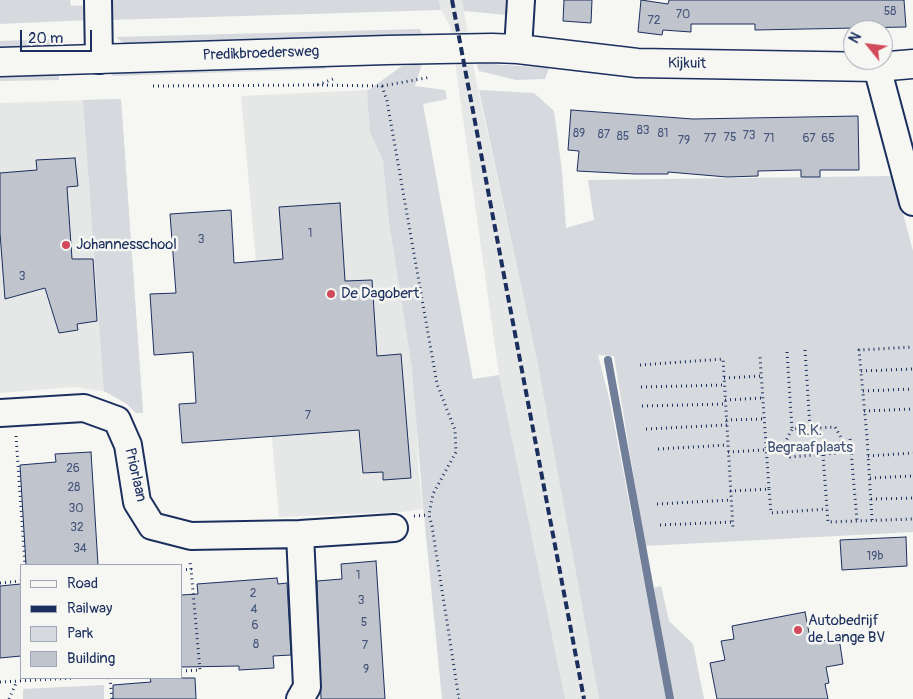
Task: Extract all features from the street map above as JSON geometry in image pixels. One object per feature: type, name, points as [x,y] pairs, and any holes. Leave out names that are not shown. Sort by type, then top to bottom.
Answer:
[{"type":"street","points":[[98,0],[98,60]]},
{"type":"street","points":[[518,48],[521,0]]},
{"type":"street","name":"Kijkuit","points":[[461,49],[518,48],[637,63],[843,66]]},
{"type":"street","name":"Predikbroedersweg","points":[[0,62],[461,49]]},
{"type":"street","name":"Kijkuit","points":[[893,66],[913,64]]},
{"type":"street","points":[[878,70],[913,202]]},
{"type":"street","name":"Priorlaan","points":[[7,413],[84,408],[117,420],[128,445],[138,502],[152,526],[191,536],[300,534],[394,528]]},
{"type":"street","points":[[300,534],[308,687],[300,699]]},
{"type":"path","points":[[317,85],[382,86],[387,101],[437,384],[455,430],[456,452],[433,494],[429,515],[459,699],[456,699]]},
{"type":"path","points":[[872,520],[859,350],[913,347]]},
{"type":"path","points":[[805,350],[810,428]]},
{"type":"path","points":[[782,448],[792,429],[787,352]]},
{"type":"path","points":[[760,357],[771,513],[827,509]]},
{"type":"path","points":[[640,365],[723,359],[733,528]]},
{"type":"path","points":[[861,371],[913,369]]},
{"type":"path","points":[[724,378],[761,376]]},
{"type":"path","points":[[642,387],[724,385]]},
{"type":"path","points":[[862,391],[913,389]]},
{"type":"path","points":[[642,406],[725,402],[762,398]]},
{"type":"path","points":[[864,411],[913,409]]},
{"type":"path","points":[[7,413],[25,564]]},
{"type":"path","points":[[726,420],[764,419]]},
{"type":"path","points":[[646,428],[727,425]]},
{"type":"path","points":[[782,448],[790,457],[837,453],[842,439],[835,426],[792,429]]},
{"type":"path","points":[[850,439],[857,521]]},
{"type":"path","points":[[658,448],[728,445]]},
{"type":"path","points":[[728,452],[782,448]]},
{"type":"path","points":[[868,456],[913,453]]},
{"type":"path","points":[[823,454],[828,522],[913,519]]},
{"type":"path","points":[[870,478],[913,476]]},
{"type":"path","points":[[730,491],[769,489]]},
{"type":"path","points":[[871,499],[913,498]]},
{"type":"path","points":[[657,504],[731,500]]},
{"type":"path","points":[[660,525],[732,522]]},
{"type":"path","points":[[182,671],[200,670],[191,569]]},
{"type":"path","points":[[0,583],[20,580]]},
{"type":"path","points":[[0,682],[55,679]]},
{"type":"path","points":[[110,679],[112,699]]},
{"type":"path","points":[[9,699],[16,681]]},
{"type":"shaded area","points":[[439,0],[462,0],[476,80],[537,360],[599,699],[565,699],[499,375],[450,26],[441,10]]},
{"type":"shaded area","name":"De Dagobert","points":[[368,90],[382,146],[415,367],[418,466],[423,509],[401,512],[279,517],[241,96]]},
{"type":"shaded area","name":"Johannesschool","points":[[121,99],[143,413],[116,393],[74,387],[0,393],[0,103]]},
{"type":"green space","points":[[0,0],[70,0],[71,6],[89,5],[89,20],[0,24]]},
{"type":"green space","points":[[108,0],[439,0],[441,10],[109,20]]},
{"type":"green space","points":[[462,0],[509,0],[508,15],[464,11]]},
{"type":"green space","points":[[420,29],[423,36],[129,45],[116,37]]},
{"type":"green space","points":[[56,39],[55,48],[0,51],[0,41]]},
{"type":"green space","points":[[325,61],[325,69],[112,76],[111,70]]},
{"type":"green space","points":[[476,63],[549,68],[545,79],[516,80],[479,71]]},
{"type":"green space","points":[[422,64],[415,86],[445,90],[447,99],[423,104],[473,379],[499,375],[565,699],[442,699],[412,368],[389,221],[383,160],[370,132],[367,91],[402,66]]},
{"type":"green space","points":[[0,68],[59,68],[59,80],[0,81]]},
{"type":"green space","name":"R.K. Begraafplaats","points":[[479,90],[534,93],[554,111],[562,171],[566,228],[594,220],[588,180],[893,176],[913,251],[913,532],[645,546],[614,356],[598,355],[609,398],[667,699],[599,699],[537,360]]},
{"type":"green space","points":[[121,99],[143,413],[136,413],[127,404],[104,391],[83,100]]},
{"type":"green space","points":[[661,586],[669,621],[693,644],[704,699],[670,699],[650,589]]},
{"type":"green space","points":[[104,685],[104,699],[23,699],[23,689]]},
{"type":"building","points":[[564,0],[592,0],[591,23],[563,21]]},
{"type":"building","points":[[641,0],[668,4],[669,0],[904,0],[906,27],[893,27],[893,20],[843,20],[843,28],[755,30],[755,24],[691,24],[691,32],[663,30],[662,35],[638,32]]},
{"type":"building","points":[[571,110],[693,119],[858,116],[859,170],[820,170],[820,177],[801,177],[801,170],[758,171],[758,176],[727,177],[668,172],[668,174],[635,174],[577,171],[579,151],[568,150]]},
{"type":"building","points":[[75,158],[78,186],[67,187],[72,259],[93,259],[97,321],[77,324],[78,330],[59,333],[45,288],[5,299],[0,233],[0,173],[37,170],[36,160]]},
{"type":"building","points":[[340,203],[345,281],[372,280],[377,356],[401,354],[411,478],[383,480],[383,472],[363,473],[359,430],[182,443],[179,404],[196,403],[193,352],[154,355],[150,294],[176,293],[170,214],[231,210],[234,263],[283,259],[279,207]]},
{"type":"building","points":[[91,452],[98,564],[26,564],[20,465],[56,462],[55,454]]},
{"type":"building","points":[[906,537],[907,566],[842,570],[840,540]]},
{"type":"building","points":[[376,561],[385,699],[321,699],[317,581],[342,579],[341,564]]},
{"type":"building","points":[[277,578],[278,584],[287,583],[291,655],[273,656],[274,668],[239,670],[239,666],[182,667],[182,595],[198,594],[197,584]]},
{"type":"building","points":[[20,584],[20,656],[0,658],[0,586]]},
{"type":"building","points":[[805,612],[811,643],[839,638],[843,664],[826,667],[829,683],[825,684],[828,699],[717,699],[710,663],[725,660],[721,641],[734,639],[732,626]]},
{"type":"building","points":[[195,678],[196,699],[113,699],[113,685],[151,682],[150,679]]},
{"type":"waterway","points":[[608,360],[670,699]]},
{"type":"railway","points":[[452,0],[584,699]]},
{"type":"place","name":"Johannesschool","points":[[66,245]]},
{"type":"place","name":"De Dagobert","points":[[331,294]]},
{"type":"place","name":"Autobedrijf de Lange BV","points":[[798,630]]}]
